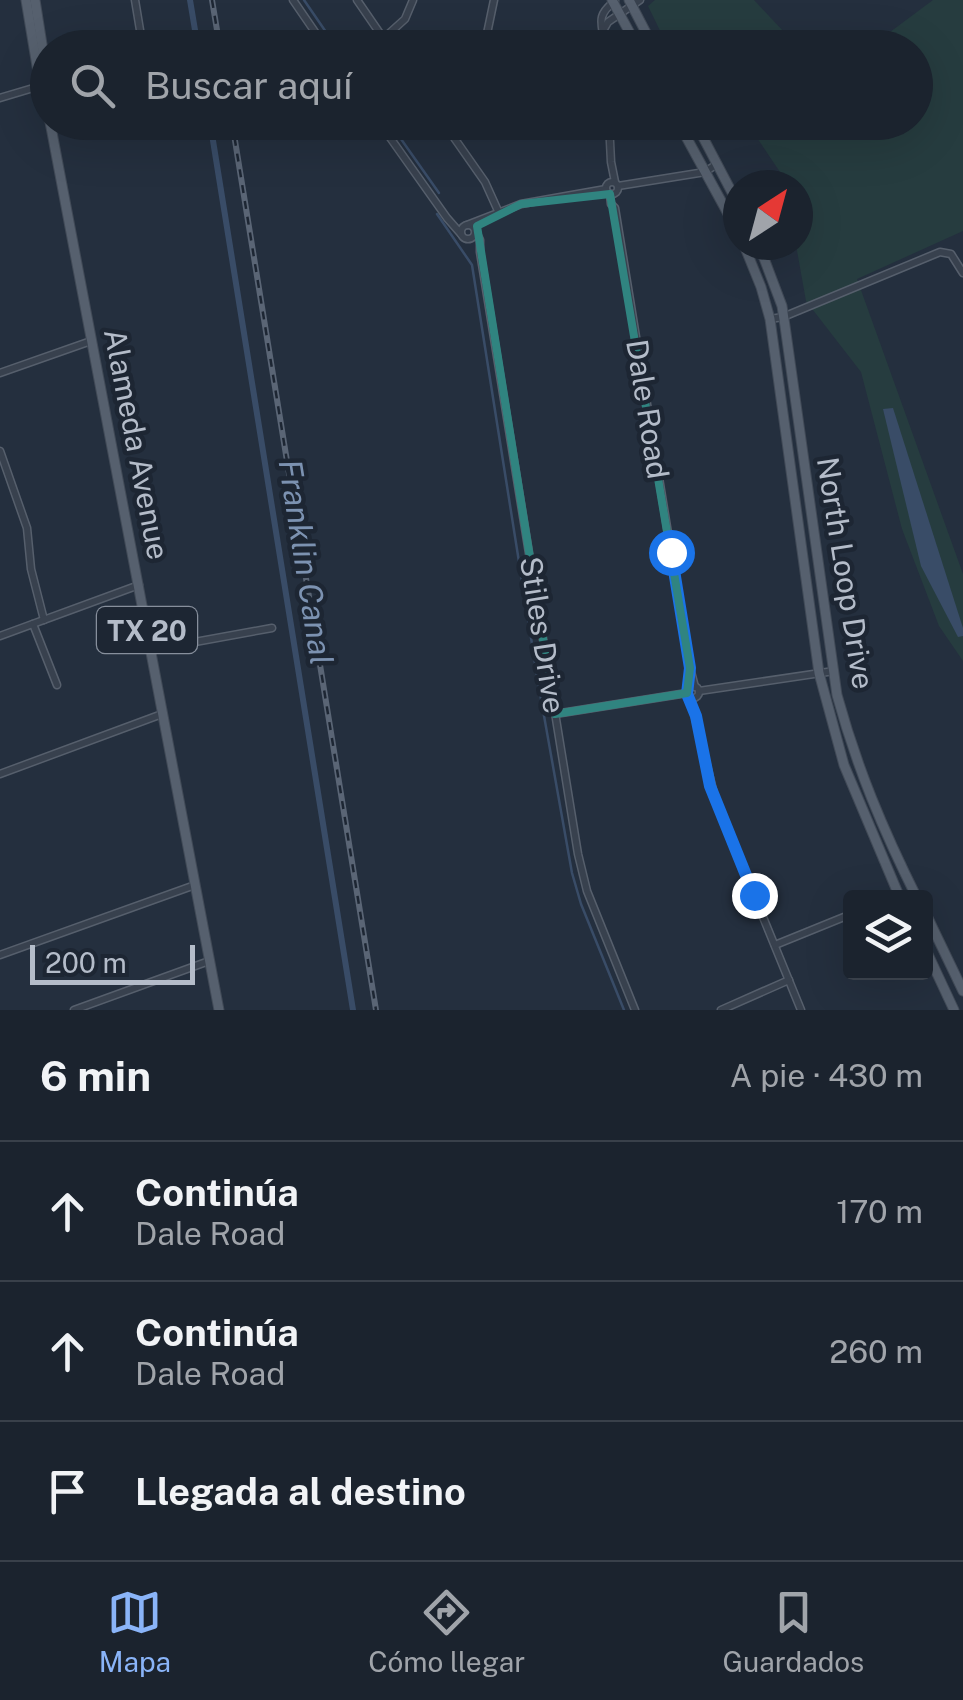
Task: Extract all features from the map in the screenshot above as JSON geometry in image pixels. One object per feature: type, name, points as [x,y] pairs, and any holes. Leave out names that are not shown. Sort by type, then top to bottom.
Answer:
[{"type":"main road","points":[[26,0],[32,30]]},
{"type":"main road","points":[[35,0],[38,30]]},
{"type":"main road","points":[[614,1],[628,30]]},
{"type":"main road","points":[[634,2],[646,30]]},
{"type":"main road","name":"Alameda Avenue","points":[[53,140],[219,1010]]},
{"type":"main road","points":[[688,140],[723,205]]},
{"type":"main road","points":[[704,140],[723,175]]},
{"type":"main road","name":"North Loop Drive","points":[[750,260],[770,319],[820,673],[844,765],[896,890]]},
{"type":"main road","name":"North Loop Drive","points":[[765,260],[784,317],[837,694],[872,804],[914,890]]},
{"type":"main road","points":[[794,496],[808,494]]},
{"type":"main road","points":[[875,842],[887,836]]},
{"type":"main road","points":[[933,929],[963,991]]},
{"type":"main road","points":[[933,965],[954,1010]]},
{"type":"street","points":[[135,0],[140,30]]},
{"type":"street","points":[[293,0],[314,30]]},
{"type":"street","points":[[357,0],[378,30]]},
{"type":"street","points":[[393,30],[405,19],[413,0]]},
{"type":"street","points":[[488,30],[494,0]]},
{"type":"street","points":[[603,30],[602,12],[614,1]]},
{"type":"street","points":[[603,30],[634,2]]},
{"type":"street","points":[[0,98],[30,88]]},
{"type":"street","points":[[392,140],[452,223],[480,252]]},
{"type":"street","points":[[456,140],[485,182],[499,213]]},
{"type":"street","name":"Dale Road","points":[[610,140],[615,208],[710,786],[801,1010]]},
{"type":"street","points":[[464,236],[473,238],[471,228],[477,219],[521,204],[705,172],[717,164]]},
{"type":"street","points":[[452,223],[471,228]]},
{"type":"street","points":[[464,236],[462,228],[471,228]]},
{"type":"street","name":"Stiles Drive","points":[[471,228],[480,240],[578,854],[586,892],[634,1010]]},
{"type":"street","points":[[770,319],[784,317],[940,252],[951,254],[963,273]]},
{"type":"street","points":[[0,373],[91,340]]},
{"type":"street","points":[[0,451],[24,516],[35,590],[44,620]]},
{"type":"street","points":[[0,636],[139,585]]},
{"type":"street","points":[[33,624],[56,685]]},
{"type":"street","points":[[151,650],[272,628]]},
{"type":"street","points":[[556,714],[834,671]]},
{"type":"street","points":[[0,774],[162,714]]},
{"type":"street","points":[[0,955],[196,886]]},
{"type":"street","points":[[775,945],[843,916]]},
{"type":"street","points":[[74,1010],[210,960]]},
{"type":"street","points":[[721,1010],[789,980]]},
{"type":"highlighted area","points":[[610,194],[690,668],[687,693],[555,714],[477,226],[521,204]]},
{"type":"green space","points":[[655,0],[754,0],[782,30],[660,30],[648,6]]},
{"type":"green space","points":[[933,0],[963,0],[963,231],[857,279],[963,574],[963,661],[939,626],[902,529],[861,372],[806,301],[799,260],[813,260],[813,170],[779,170],[758,140],[933,140],[933,30],[893,30]]},
{"type":"water","points":[[893,408],[963,636],[958,637],[921,566],[883,409]]},
{"type":"waterway","name":"Franklin Canal","points":[[190,0],[195,30]]},
{"type":"waterway","points":[[304,0],[325,30]]},
{"type":"waterway","name":"Franklin Canal","points":[[213,140],[353,1010]]},
{"type":"waterway","points":[[402,140],[439,193]]},
{"type":"waterway","points":[[437,214],[472,265],[572,873],[624,1010]]},
{"type":"railway","points":[[212,0],[217,30]]},
{"type":"railway","points":[[235,140],[376,1010]]},
{"type":"route","points":[[671,552],[690,668],[687,694],[696,716],[710,786],[754,895]]}]
